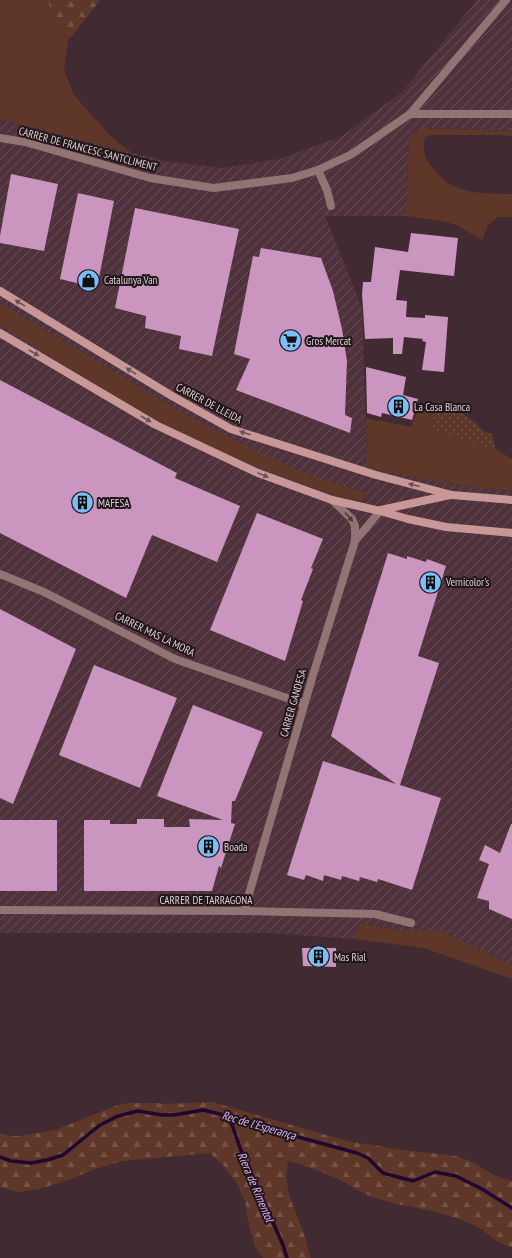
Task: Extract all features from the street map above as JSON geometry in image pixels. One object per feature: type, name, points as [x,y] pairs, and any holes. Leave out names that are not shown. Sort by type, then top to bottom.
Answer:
[{"type":"street","name":"CARRER DE FRANCESC SANTCLIMENT","points":[[0,138],[25,142],[150,178],[214,188],[292,178],[318,170],[352,154],[410,114],[506,0]]},
{"type":"street","points":[[410,114],[512,114]]},
{"type":"street","points":[[318,170],[327,190],[331,206]]},
{"type":"street","name":"CARRER DE LLEIDA","points":[[0,291],[172,396],[231,429],[376,475],[452,495],[512,500]]},
{"type":"street","name":"CARRER DE LLEIDA","points":[[0,333],[156,425],[258,473],[332,500],[380,510],[408,519],[446,527],[512,533]]},
{"type":"street","name":"CARRER DE LLEIDA","points":[[380,510],[452,495]]},
{"type":"street","points":[[332,500],[352,519],[355,526],[355,539]]},
{"type":"street","name":"CARRER GANDESA","points":[[244,911],[304,704],[355,539],[380,510]]},
{"type":"street","name":"CARRER MAS LA MORA","points":[[0,574],[44,592],[175,659],[304,704]]},
{"type":"street","name":"CARRER DE TARRAGONA","points":[[0,910],[244,911],[375,914],[412,923]]},
{"type":"shaded area","points":[[477,0],[512,0],[512,131],[424,128],[409,136],[406,216],[325,216],[362,308],[367,467],[458,485],[512,491],[512,965],[442,931],[395,930],[360,923],[354,939],[269,933],[0,933],[0,119],[165,161],[222,168],[279,159],[342,136],[402,92]]},
{"type":"green space","points":[[0,0],[48,0],[55,21],[68,40],[64,70],[74,95],[111,137],[132,153],[0,119]]},
{"type":"green space","points":[[48,0],[100,0],[68,40],[55,21]]},
{"type":"green space","points":[[424,128],[512,131],[512,136],[431,135],[425,137],[424,148],[427,160],[440,176],[449,183],[458,188],[477,193],[512,194],[512,217],[498,217],[488,225],[482,240],[457,225],[406,216],[409,136]]},
{"type":"green space","points":[[0,303],[181,412],[252,449],[310,475],[368,494],[361,502],[272,473],[215,449],[159,421],[0,325]]},
{"type":"green space","points":[[439,401],[442,404],[457,410],[475,422],[483,431],[492,434],[495,449],[432,429],[435,412]]},
{"type":"green space","points":[[418,408],[435,412],[432,429],[495,449],[512,459],[512,491],[439,482],[367,467],[366,418],[411,427]]},
{"type":"green space","points":[[360,923],[395,930],[442,931],[512,965],[512,979],[424,948],[354,939]]},
{"type":"green space","points":[[212,1102],[347,1141],[403,1150],[456,1156],[470,1161],[496,1176],[512,1181],[512,1247],[499,1242],[481,1229],[465,1221],[373,1197],[334,1177],[288,1161],[288,1190],[311,1258],[263,1258],[255,1246],[248,1221],[245,1201],[236,1182],[224,1166],[210,1153],[122,1161],[39,1189],[18,1192],[0,1187],[0,1133],[19,1136],[55,1130],[115,1106],[128,1103],[164,1104]]},
{"type":"building","points":[[11,174],[58,184],[44,251],[0,243]]},
{"type":"building","points":[[78,193],[114,201],[97,288],[60,279]]},
{"type":"building","points":[[135,208],[239,229],[212,356],[179,349],[181,336],[145,328],[146,316],[115,308]]},
{"type":"building","points":[[411,233],[458,238],[454,276],[400,270],[396,300],[407,301],[406,317],[425,318],[425,315],[448,317],[444,372],[422,370],[426,342],[422,341],[423,339],[404,337],[402,354],[393,354],[393,338],[365,339],[362,294],[363,282],[371,282],[375,247],[408,252]]},
{"type":"building","name":"Gros Mercat","points":[[261,248],[321,258],[333,291],[342,329],[347,361],[345,415],[352,418],[350,433],[236,390],[250,359],[234,354],[253,256],[259,257]]},
{"type":"building","points":[[366,367],[406,377],[403,395],[418,399],[412,420],[382,413],[381,417],[367,413]]},
{"type":"building","name":"MAFESA","points":[[0,380],[177,473],[175,478],[240,506],[217,562],[152,535],[126,598],[0,533]]},
{"type":"building","points":[[257,513],[323,539],[311,568],[313,569],[301,600],[303,601],[285,661],[210,630]]},
{"type":"building","points":[[388,553],[407,559],[407,556],[426,562],[427,559],[446,566],[418,656],[439,663],[400,785],[441,798],[412,890],[378,879],[377,882],[360,877],[359,881],[342,876],[341,880],[324,875],[323,881],[306,875],[304,880],[287,875],[323,761],[396,784],[331,736]]},
{"type":"building","points":[[0,609],[76,649],[13,804],[0,798]]},
{"type":"building","points":[[94,665],[177,698],[140,788],[59,755]]},
{"type":"building","points":[[193,705],[263,732],[235,801],[232,801],[231,823],[235,824],[221,868],[219,866],[212,891],[84,891],[84,820],[110,820],[110,824],[137,824],[137,819],[164,819],[164,827],[190,827],[189,819],[223,820],[157,796]]},
{"type":"building","points":[[0,820],[57,820],[57,891],[0,891]]},
{"type":"building","points":[[511,824],[512,919],[489,909],[489,901],[477,898],[489,864],[479,860],[485,845],[500,853]]},
{"type":"building","name":"Mas Rial","points":[[302,948],[336,948],[336,967],[303,966]]},
{"type":"waterway","name":"Rec de l'Esperança","points":[[0,1157],[11,1161],[31,1163],[63,1155],[100,1125],[118,1116],[138,1111],[162,1115],[174,1115],[203,1110],[265,1125],[291,1135],[357,1153],[368,1158],[383,1173],[413,1181],[435,1172],[456,1176],[482,1189],[512,1208]]},
{"type":"waterway","name":"Riera de Rimentol","points":[[229,1116],[240,1148],[283,1245],[287,1258]]},
{"type":"place","name":"Catalunya Van","points":[[89,280]]},
{"type":"place","name":"Gros Mercat","points":[[290,341]]},
{"type":"place","name":"La Casa Blanca","points":[[399,407]]},
{"type":"place","name":"MAFESA","points":[[82,503]]},
{"type":"place","name":"Vernicolor's","points":[[430,582]]},
{"type":"place","name":"Boada","points":[[209,847]]},
{"type":"place","name":"Mas Rial","points":[[319,957]]}]
